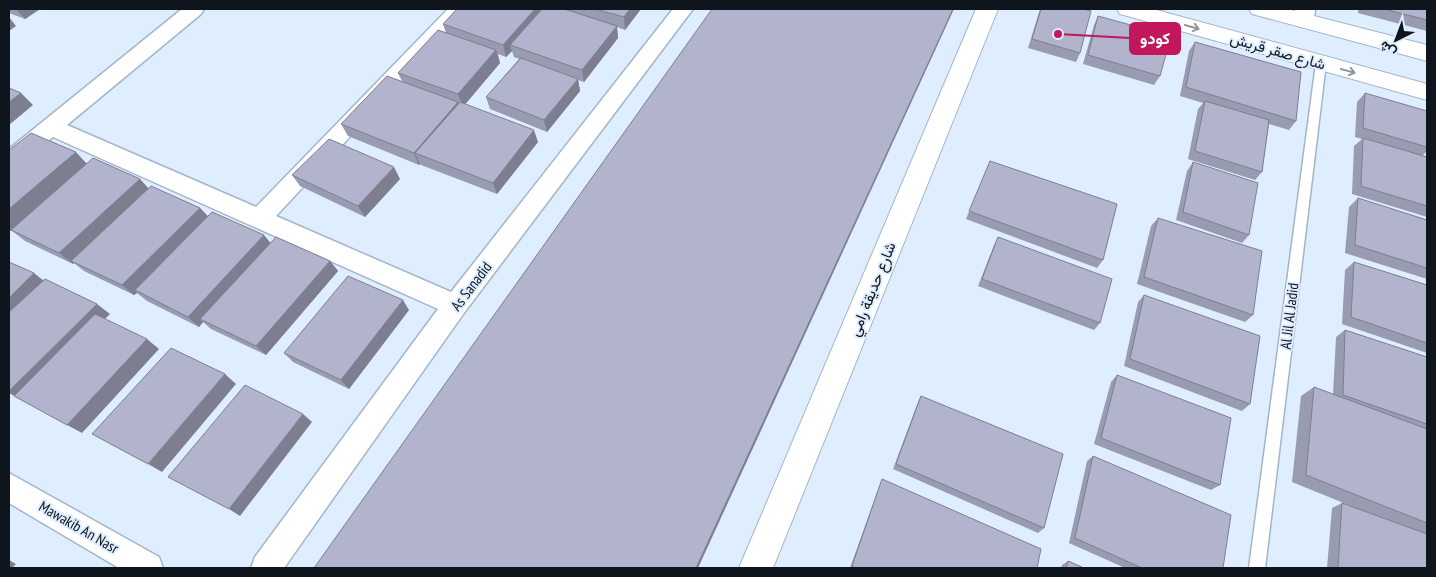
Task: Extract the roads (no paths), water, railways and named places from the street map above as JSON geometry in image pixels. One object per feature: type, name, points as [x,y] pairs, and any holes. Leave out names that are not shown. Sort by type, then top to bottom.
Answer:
[{"type":"street","points":[[9,161],[194,9]]},
{"type":"street","points":[[260,218],[459,9]]},
{"type":"street","name":"As Sanadid","points":[[266,568],[455,305],[683,9]]},
{"type":"street","name":"شارع حديقة رامي","points":[[756,568],[987,9]]},
{"type":"street","name":"شارع صقر قريش","points":[[1128,9],[1427,92]]},
{"type":"street","points":[[1260,9],[1304,14],[1427,53]]},
{"type":"street","points":[[50,127],[455,305]]},
{"type":"street","name":"Mawakib An Nasr","points":[[9,487],[148,568]]},
{"type":"lane","name":"Al Jil Al Jadid","points":[[1257,568],[1321,63]]},
{"type":"place","name":"كودو","points":[[1058,34]]}]
